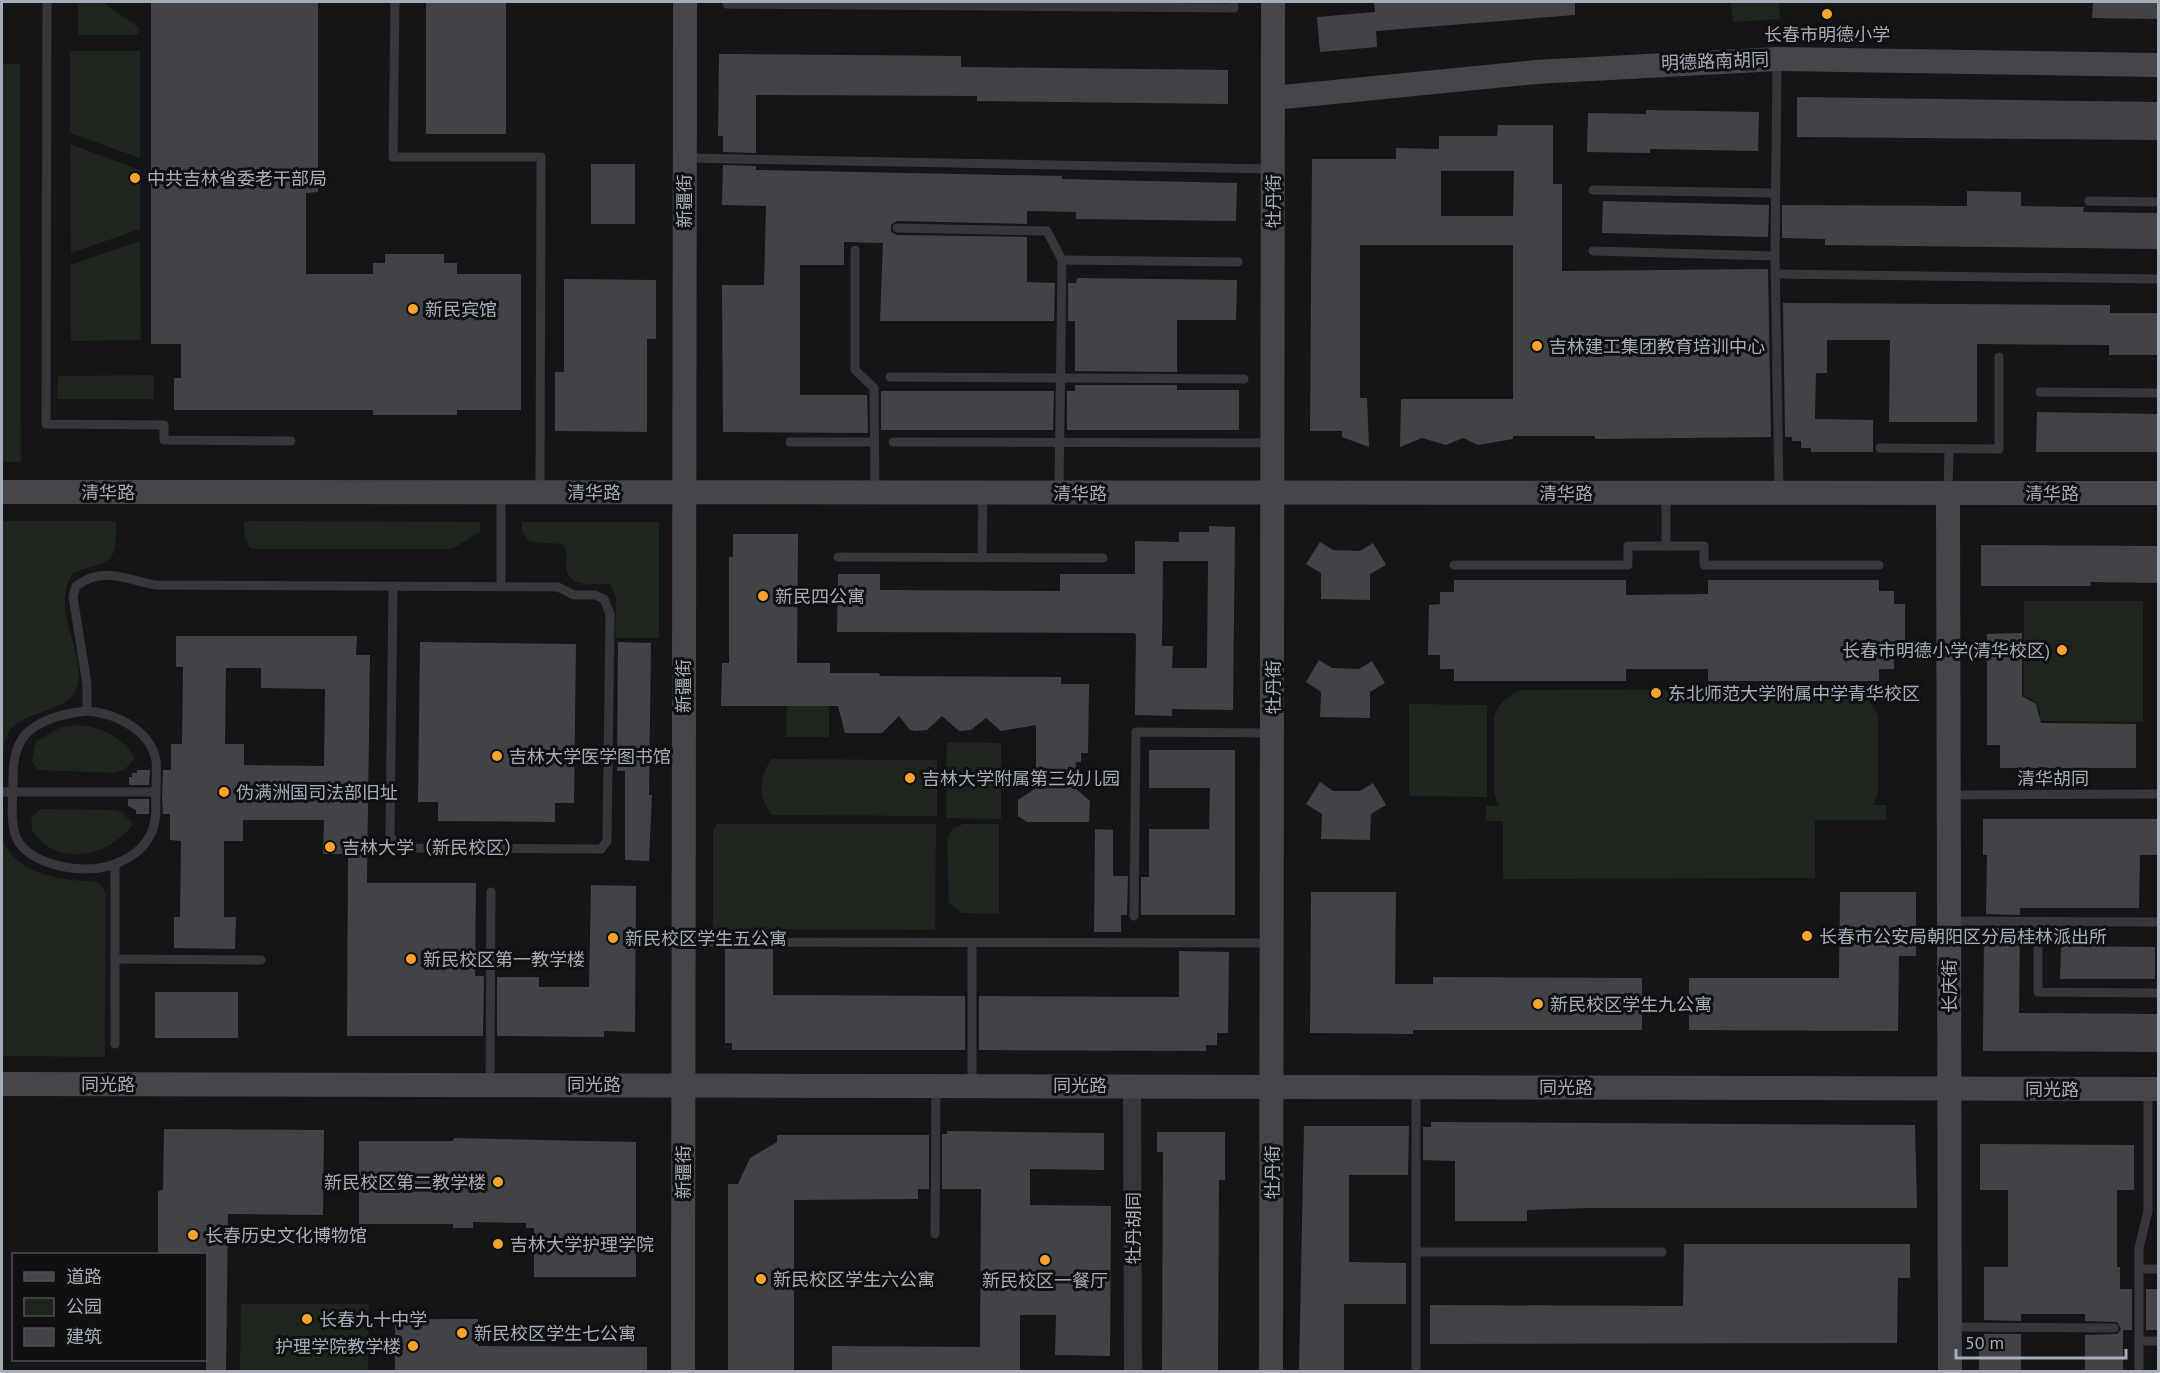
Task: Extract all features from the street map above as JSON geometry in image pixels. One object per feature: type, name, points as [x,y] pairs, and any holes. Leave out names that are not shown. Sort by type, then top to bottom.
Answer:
[{"type":"street","name":"新疆街","points":[[684,1371],[685,2]]},
{"type":"street","name":"牡丹街","points":[[1271,1371],[1273,2]]},
{"type":"street","name":"明德路南胡同","points":[[1273,98],[1536,72],[1777,58],[2158,65]]},
{"type":"street","name":"清华路","points":[[2,492],[2158,493]]},
{"type":"street","name":"长庆街","points":[[1948,493],[1950,1371]]},
{"type":"street","name":"同光路","points":[[2,1084],[936,1084],[2153,1089]]},
{"type":"street","name":"牡丹胡同","points":[[1132,1085],[1133,1371]]},
{"type":"lane","points":[[47,2],[46,424],[164,425],[164,440],[291,441]]},
{"type":"lane","points":[[395,2],[393,157],[541,157],[540,492]]},
{"type":"lane","points":[[727,2],[727,4],[1234,8],[1234,2]]},
{"type":"lane","points":[[1777,58],[1775,274],[1779,493]]},
{"type":"lane","points":[[684,158],[1273,169]]},
{"type":"lane","points":[[1593,190],[1775,193]]},
{"type":"lane","points":[[2088,201],[2158,202]]},
{"type":"lane","points":[[897,228],[1047,231],[1062,260],[1059,493]]},
{"type":"lane","points":[[855,250],[855,370],[874,388],[874,492]]},
{"type":"lane","points":[[1593,251],[1775,256]]},
{"type":"lane","points":[[1062,260],[1238,262]]},
{"type":"lane","points":[[1775,274],[2158,279]]},
{"type":"lane","points":[[1880,448],[1999,449],[1999,357]]},
{"type":"lane","points":[[890,377],[1244,379]]},
{"type":"lane","points":[[2040,392],[2158,393]]},
{"type":"lane","points":[[790,442],[874,442]]},
{"type":"lane","points":[[893,442],[1274,443]]},
{"type":"lane","points":[[1948,493],[1949,449]]},
{"type":"lane","points":[[501,492],[501,586]]},
{"type":"lane","points":[[982,558],[983,493]]},
{"type":"lane","points":[[1666,493],[1666,546]]},
{"type":"lane","points":[[1454,565],[1628,565],[1628,546],[1704,546],[1704,564],[1879,565]]},
{"type":"lane","points":[[838,556],[1103,558]]},
{"type":"lane","points":[[87,711],[87,684],[73,597],[76,586],[86,578],[109,573],[156,585],[501,586],[558,587],[574,595],[596,595],[604,599],[610,614],[607,841],[601,849],[402,848],[395,843],[390,835],[393,586]]},
{"type":"lane","points":[[87,711],[102,712],[135,728],[148,742],[156,760],[156,792],[155,822],[148,836],[138,850],[115,866],[82,868],[61,866],[40,859],[27,851],[16,837],[13,764],[25,736],[56,717],[87,711]]},
{"type":"lane","points":[[1134,916],[1136,732],[1273,733]]},
{"type":"lane","points":[[2,792],[156,792]]},
{"type":"lane","name":"清华胡同","points":[[1949,795],[2158,794]]},
{"type":"lane","points":[[115,866],[115,1044]]},
{"type":"lane","points":[[490,1084],[491,892]]},
{"type":"lane","points":[[1949,921],[2158,922]]},
{"type":"lane","points":[[2038,922],[2038,992],[2158,993]]},
{"type":"lane","points":[[683,942],[1272,943]]},
{"type":"lane","points":[[972,942],[972,1085]]},
{"type":"lane","points":[[115,959],[261,960]]},
{"type":"lane","points":[[935,1234],[936,1084]]},
{"type":"lane","points":[[1416,1086],[1416,1371]]},
{"type":"lane","points":[[2139,1371],[2139,1248],[2148,1211],[2153,1089]]},
{"type":"lane","points":[[1416,1252],[1662,1252]]},
{"type":"lane","points":[[2139,1269],[2158,1269]]},
{"type":"lane","points":[[1950,1327],[2114,1328]]},
{"type":"lane","points":[[2139,1341],[2158,1341]]},
{"type":"green space","points":[[78,2],[103,2],[139,28],[139,35],[78,35]]},
{"type":"green space","points":[[1731,2],[1779,2],[1780,19],[1733,22]]},
{"type":"green space","points":[[70,51],[140,51],[140,158],[70,133]]},
{"type":"green space","points":[[2,64],[20,64],[21,462],[2,462]]},
{"type":"green space","points":[[70,144],[140,170],[140,229],[71,253]]},
{"type":"green space","points":[[140,241],[141,340],[71,341],[70,265]]},
{"type":"green space","points":[[154,375],[154,399],[57,399],[58,376]]},
{"type":"green space","points":[[2,521],[116,521],[116,536],[113,554],[109,559],[73,573],[67,587],[65,602],[67,618],[78,663],[79,677],[76,690],[64,703],[16,724],[9,731],[2,758]]},
{"type":"green space","points":[[244,521],[480,522],[480,532],[452,549],[257,549],[250,548],[245,538]]},
{"type":"green space","points":[[522,522],[659,522],[659,638],[615,638],[616,598],[610,584],[585,584],[574,580],[567,572],[566,548],[562,544],[530,542],[522,532]]},
{"type":"green space","points":[[2024,601],[2143,601],[2143,722],[2038,721],[2040,712],[2038,705],[2024,696]]},
{"type":"green space","points":[[1847,689],[1867,698],[1878,716],[1878,793],[1873,805],[1886,805],[1886,820],[1815,820],[1815,878],[1503,879],[1503,821],[1486,821],[1486,806],[1499,806],[1494,794],[1494,716],[1502,703],[1513,694],[1522,690]]},
{"type":"green space","points":[[1409,704],[1487,705],[1487,797],[1409,796]]},
{"type":"green space","points":[[787,706],[829,706],[829,737],[786,737]]},
{"type":"green space","points":[[76,725],[102,730],[110,734],[123,743],[135,758],[125,769],[115,773],[38,770],[32,761],[36,742],[59,728]]},
{"type":"green space","points":[[947,742],[1001,743],[1001,819],[946,818]]},
{"type":"green space","points":[[772,759],[937,760],[937,816],[772,815],[762,794],[762,780]]},
{"type":"green space","points":[[41,809],[114,810],[122,812],[133,824],[111,844],[97,851],[69,854],[55,850],[43,842],[32,830],[31,818]]},
{"type":"green space","points":[[717,824],[936,824],[935,930],[713,929],[713,831]]},
{"type":"green space","points":[[963,824],[999,824],[999,914],[962,913],[949,903],[947,840],[952,829]]},
{"type":"green space","points":[[2,838],[8,851],[29,868],[70,880],[98,882],[106,892],[105,1057],[2,1056]]},
{"type":"green space","points":[[241,1304],[369,1304],[368,1371],[240,1371]]},
{"type":"building","points":[[151,2],[318,2],[318,192],[306,193],[306,274],[373,274],[373,263],[385,263],[385,254],[444,254],[444,263],[457,263],[457,274],[521,274],[521,410],[457,410],[457,415],[373,415],[373,410],[174,410],[174,378],[181,378],[181,344],[151,344]]},
{"type":"building","points":[[426,2],[506,2],[506,134],[426,134]]},
{"type":"building","points":[[1374,2],[1575,2],[1575,15],[1376,31],[1377,47],[1320,52],[1317,17],[1375,12]]},
{"type":"building","points":[[2093,2],[2158,2],[2158,19],[2092,18]]},
{"type":"building","points":[[719,54],[961,56],[961,67],[1228,70],[1228,104],[977,101],[977,96],[756,95],[756,153],[723,152],[723,136],[718,136]]},
{"type":"building","points":[[1797,97],[2158,102],[2158,140],[1797,137]]},
{"type":"building","points":[[1646,110],[1759,112],[1758,151],[1650,149],[1650,153],[1587,152],[1588,113],[1646,114]]},
{"type":"building","points":[[1498,125],[1553,125],[1553,184],[1562,184],[1562,271],[1768,269],[1771,437],[1595,439],[1595,436],[1513,436],[1513,439],[1478,445],[1463,438],[1446,445],[1422,438],[1400,447],[1401,399],[1513,399],[1513,245],[1360,245],[1360,398],[1367,398],[1369,447],[1342,437],[1342,431],[1310,431],[1312,159],[1396,159],[1396,148],[1439,149],[1439,136],[1497,136]],"holes":[[[1441,171],[1514,171],[1513,216],[1441,216]]]},
{"type":"building","points":[[591,164],[635,164],[635,224],[591,224]]},
{"type":"building","points":[[723,165],[756,166],[756,170],[1062,176],[1062,179],[1237,183],[1236,221],[1076,219],[1076,212],[1027,211],[1027,224],[897,221],[891,225],[891,232],[897,235],[1027,237],[1027,282],[1055,283],[1054,321],[880,321],[883,243],[844,242],[844,265],[800,265],[800,395],[867,395],[868,433],[723,432],[722,285],[764,285],[766,206],[722,205]]},
{"type":"building","points":[[1967,191],[2021,192],[2021,206],[2084,207],[2083,212],[2158,213],[2158,249],[1825,245],[1825,239],[1782,238],[1782,205],[1967,206]]},
{"type":"building","points":[[1603,201],[1769,205],[1768,237],[1602,233]]},
{"type":"building","points":[[1077,278],[1237,280],[1236,320],[1177,320],[1177,372],[1075,371],[1075,321],[1068,321],[1068,283],[1076,283]]},
{"type":"building","points":[[564,279],[656,280],[656,339],[647,339],[647,432],[555,431],[555,372],[564,372]]},
{"type":"building","points":[[1783,303],[2110,305],[2110,313],[2158,313],[2158,355],[2109,355],[2109,345],[1977,344],[1977,422],[1889,422],[1890,340],[1827,340],[1827,373],[1816,373],[1815,419],[1873,420],[1873,452],[1811,452],[1811,448],[1801,448],[1801,441],[1792,441],[1792,437],[1785,437]]},
{"type":"building","points":[[1075,385],[1177,385],[1177,390],[1239,390],[1239,430],[1067,430],[1067,391],[1075,391]]},
{"type":"building","points":[[881,391],[1054,391],[1053,430],[881,430]]},
{"type":"building","points":[[2037,412],[2158,414],[2158,452],[2036,452]]},
{"type":"building","points":[[1209,526],[1235,527],[1233,710],[1172,709],[1172,716],[1135,715],[1136,635],[1134,633],[837,632],[838,574],[880,574],[880,590],[1060,591],[1060,574],[1135,574],[1135,541],[1179,542],[1179,532],[1209,532]],"holes":[[[1163,561],[1208,561],[1207,668],[1172,668],[1173,646],[1162,646]]]},
{"type":"building","points":[[733,534],[798,534],[797,663],[830,663],[830,673],[879,673],[880,676],[1061,677],[1061,684],[1089,684],[1088,753],[1081,753],[1081,762],[1076,762],[1075,788],[1090,801],[1089,822],[1027,822],[1018,816],[1018,800],[1036,788],[1036,725],[1001,731],[986,718],[971,730],[959,731],[942,716],[927,730],[915,731],[910,730],[899,716],[882,733],[845,733],[838,706],[721,706],[722,663],[729,663],[729,557],[733,557]]},
{"type":"building","points":[[1320,542],[1333,550],[1360,551],[1373,543],[1386,565],[1370,574],[1370,600],[1321,599],[1321,573],[1306,564]]},
{"type":"building","points":[[1981,545],[2158,546],[2158,583],[2090,582],[2091,586],[1981,586]]},
{"type":"building","points":[[1454,580],[1626,580],[1626,595],[1708,594],[1708,580],[1879,580],[1879,591],[1894,591],[1894,604],[1905,604],[1905,655],[1894,655],[1894,669],[1879,669],[1879,681],[1708,681],[1708,669],[1626,669],[1626,681],[1454,681],[1454,669],[1440,669],[1440,655],[1428,655],[1429,605],[1440,604],[1440,592],[1454,592]]},
{"type":"building","points":[[2022,633],[2022,696],[2036,704],[2041,723],[2136,724],[2136,768],[2000,768],[2000,745],[1987,745],[1987,634]]},
{"type":"building","points":[[176,636],[357,636],[356,655],[370,655],[367,883],[476,883],[475,976],[484,976],[483,1036],[347,1036],[348,854],[323,854],[324,820],[243,820],[243,841],[224,841],[224,917],[236,917],[235,949],[174,948],[174,917],[180,917],[181,841],[170,840],[170,814],[163,814],[162,799],[163,770],[171,770],[171,744],[182,744],[183,667],[176,667]],"holes":[[[226,668],[261,668],[261,688],[325,689],[324,766],[244,765],[244,744],[225,744]]]},
{"type":"building","name":"吉林大学医学图书馆","points":[[420,642],[576,644],[574,803],[555,803],[555,822],[438,821],[438,802],[418,802]]},
{"type":"building","points":[[618,642],[651,643],[649,795],[652,795],[649,861],[625,860],[625,771],[617,771]]},
{"type":"building","points":[[1319,660],[1332,668],[1359,669],[1372,661],[1385,683],[1370,692],[1370,718],[1320,717],[1321,692],[1306,682]]},
{"type":"building","points":[[1149,750],[1235,750],[1235,915],[1141,915],[1141,877],[1149,877],[1149,829],[1209,829],[1210,788],[1149,788]]},
{"type":"building","points":[[137,770],[150,770],[149,785],[129,785],[129,777],[132,777],[132,773],[137,773]]},
{"type":"building","points":[[1320,782],[1333,791],[1360,791],[1373,783],[1386,805],[1371,814],[1370,840],[1321,839],[1322,814],[1306,804]]},
{"type":"building","points":[[128,799],[149,799],[149,814],[136,814],[136,810],[128,806]]},
{"type":"building","points":[[1983,819],[2158,819],[2158,855],[2140,855],[2139,908],[2020,908],[2020,915],[1986,914],[1987,855],[1983,855]]},
{"type":"building","points":[[1095,829],[1113,830],[1113,876],[1128,876],[1127,915],[1121,915],[1121,932],[1094,932]]},
{"type":"building","name":"新民校区学生五公寓","points":[[591,885],[636,886],[635,1032],[604,1031],[604,1037],[497,1036],[497,977],[539,977],[539,987],[589,987]]},
{"type":"building","points":[[1311,892],[1396,892],[1395,984],[1433,984],[1433,977],[1642,978],[1642,1030],[1413,1030],[1413,1034],[1310,1033]]},
{"type":"building","points":[[1840,892],[1916,892],[1916,956],[1899,956],[1898,1031],[1689,1030],[1689,978],[1839,978]]},
{"type":"building","points":[[1986,928],[2020,928],[2019,1013],[2158,1014],[2158,1052],[1983,1051],[1984,934],[1986,934]]},
{"type":"building","points":[[2061,946],[2155,947],[2155,979],[2060,979]]},
{"type":"building","points":[[725,949],[773,949],[773,995],[965,996],[965,1050],[732,1050],[732,1043],[725,1043]]},
{"type":"building","points":[[1179,951],[1229,952],[1228,1033],[1217,1033],[1217,1045],[1206,1045],[1206,1051],[979,1050],[979,996],[1179,997]]},
{"type":"building","points":[[155,992],[238,992],[238,1038],[155,1038]]},
{"type":"building","points":[[1431,1122],[1915,1125],[1917,1208],[1588,1208],[1527,1210],[1527,1221],[1455,1221],[1455,1161],[1423,1160],[1423,1127],[1431,1127]]},
{"type":"building","points":[[1304,1126],[1409,1126],[1408,1175],[1349,1175],[1349,1262],[1406,1263],[1406,1304],[1344,1304],[1344,1371],[1299,1371]]},
{"type":"building","name":"长春历史文化博物馆","points":[[164,1129],[324,1130],[323,1215],[228,1214],[226,1371],[206,1371],[207,1253],[158,1253],[158,1191],[163,1190]]},
{"type":"building","points":[[947,1131],[1104,1133],[1104,1170],[1030,1169],[1030,1205],[1111,1206],[1110,1356],[1055,1355],[1056,1315],[1020,1315],[1020,1371],[832,1371],[832,1346],[980,1347],[981,1189],[942,1189],[942,1134],[947,1134]]},
{"type":"building","points":[[1157,1132],[1225,1132],[1225,1180],[1219,1180],[1218,1371],[1162,1371],[1163,1152],[1157,1152]]},
{"type":"building","name":"新民校区学生六公寓","points":[[777,1135],[929,1135],[929,1189],[918,1189],[918,1199],[794,1200],[794,1371],[728,1371],[728,1184],[738,1184],[750,1158],[777,1142]]},
{"type":"building","name":"新民校区第二教学楼","points":[[454,1138],[636,1142],[636,1277],[534,1277],[534,1228],[526,1228],[526,1223],[473,1222],[473,1228],[453,1228],[453,1224],[359,1224],[359,1141],[453,1141]]},
{"type":"building","points":[[1980,1144],[2134,1145],[2134,1190],[2117,1190],[2117,1267],[2120,1267],[2120,1289],[2132,1289],[2132,1330],[2123,1330],[2123,1371],[2085,1371],[2085,1335],[2117,1334],[2121,1329],[2117,1322],[2085,1321],[2085,1314],[2021,1314],[2021,1321],[1984,1320],[1984,1267],[2008,1267],[2008,1190],[1980,1190]]},
{"type":"building","points":[[1684,1244],[1910,1244],[1910,1278],[1898,1278],[1897,1343],[1430,1344],[1430,1305],[1683,1306]]},
{"type":"building","points":[[2146,1289],[2158,1289],[2158,1330],[2146,1330]]},
{"type":"building","name":"新民校区学生七公寓","points":[[478,1319],[478,1346],[647,1347],[647,1371],[395,1371],[395,1320]]},
{"type":"building","points":[[1984,1334],[2021,1334],[2021,1371],[1979,1371],[1979,1343],[1984,1343]]},
{"type":"place","name":"长春市明德小学","points":[[1827,14]]},
{"type":"place","name":"中共吉林省委老干部局","points":[[135,178]]},
{"type":"place","name":"新民宾馆","points":[[413,309]]},
{"type":"place","name":"吉林建工集团教育培训中心","points":[[1537,346]]},
{"type":"place","name":"新民四公寓","points":[[763,596]]},
{"type":"place","name":"长春市明德小学(清华校区)","points":[[2062,650]]},
{"type":"place","name":"东北师范大学附属中学青华校区","points":[[1656,693]]},
{"type":"place","name":"吉林大学医学图书馆","points":[[497,756]]},
{"type":"place","name":"吉林大学附属第三幼儿园","points":[[910,778]]},
{"type":"place","name":"伪满洲国司法部旧址","points":[[224,792]]},
{"type":"place","name":"吉林大学（新民校区）","points":[[330,847]]},
{"type":"place","name":"长春市公安局朝阳区分局桂林派出所","points":[[1807,936]]},
{"type":"place","name":"新民校区学生五公寓","points":[[613,938]]},
{"type":"place","name":"新民校区第一教学楼","points":[[411,959]]},
{"type":"place","name":"新民校区学生九公寓","points":[[1538,1004]]},
{"type":"place","name":"新民校区第二教学楼","points":[[498,1182]]},
{"type":"place","name":"长春历史文化博物馆","points":[[193,1235]]},
{"type":"place","name":"吉林大学护理学院","points":[[498,1244]]},
{"type":"place","name":"新民校区一餐厅","points":[[1045,1260]]},
{"type":"place","name":"新民校区学生六公寓","points":[[761,1279]]},
{"type":"place","name":"长春九十中学","points":[[307,1319]]},
{"type":"place","name":"新民校区学生七公寓","points":[[462,1333]]},
{"type":"place","name":"护理学院教学楼","points":[[413,1346]]}]
